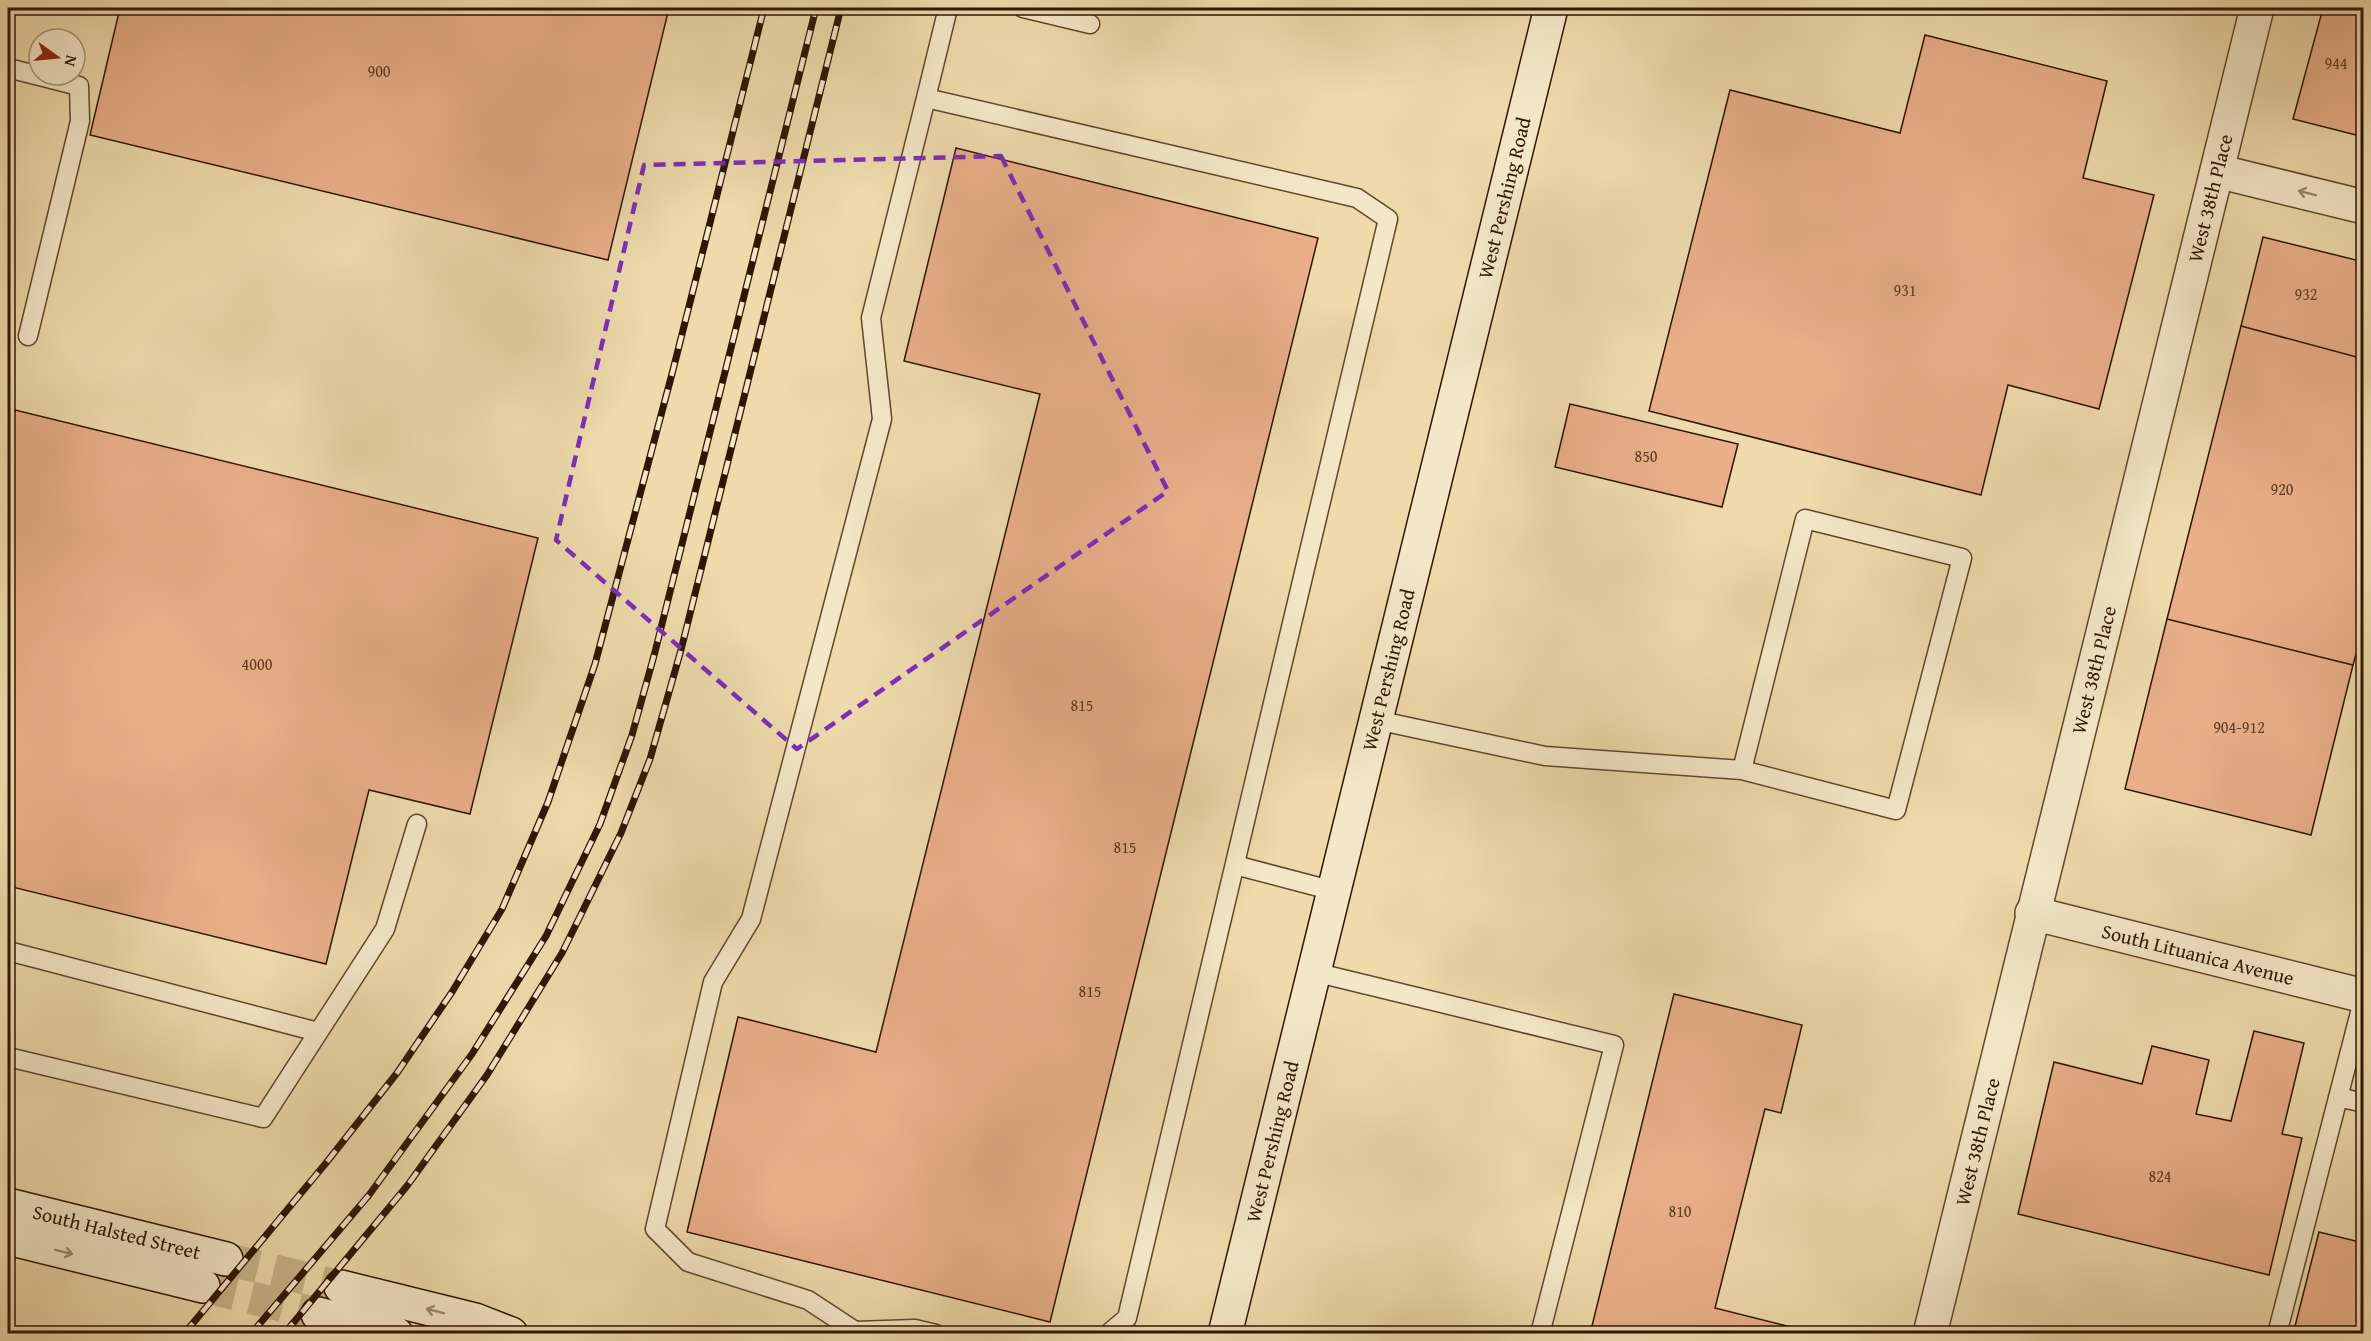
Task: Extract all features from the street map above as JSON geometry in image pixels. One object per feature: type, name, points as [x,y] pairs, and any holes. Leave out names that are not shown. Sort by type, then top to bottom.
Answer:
[{"type":"main road","name":"West Pershing Road","points":[[1225,1334],[1551,8]]},
{"type":"main road","name":"West 38th Place","points":[[1930,1334],[2257,8]]},
{"type":"main road","points":[[2217,171],[2364,207]]},
{"type":"main road","name":"South Lituanica Avenue","points":[[2032,913],[2364,996]]},
{"type":"main road","name":"South Halsted Street","points":[[8,1205],[226,1259]]},
{"type":"main road","name":"South Halsted Street","points":[[8,1238],[203,1286]]},
{"type":"main road","points":[[341,1287],[475,1320],[512,1334]]},
{"type":"main road","points":[[318,1314],[396,1334]]},
{"type":"lane","points":[[936,1334],[915,1329],[854,1332],[808,1300],[688,1262],[655,1229],[712,982],[751,919],[882,419],[871,318],[948,8]]},
{"type":"lane","points":[[1023,8],[1090,24]]},
{"type":"lane","points":[[8,68],[79,86],[80,121],[28,336]]},
{"type":"lane","points":[[926,98],[1357,198],[1388,219],[1127,1318],[1108,1334]]},
{"type":"lane","points":[[1376,720],[1545,756],[1742,770],[1896,810],[1962,558],[1805,519],[1742,770]]},
{"type":"lane","points":[[8,1057],[263,1118],[385,929],[417,824]]},
{"type":"lane","points":[[1235,865],[1334,891]]},
{"type":"lane","points":[[8,951],[318,1032]]},
{"type":"lane","points":[[1314,972],[1614,1046],[1540,1334]]},
{"type":"lane","points":[[2277,1334],[2364,996]]},
{"type":"lane","points":[[2338,1097],[2364,1103]]},
{"type":"highlighted area","points":[[1001,156],[1168,491],[797,749],[556,540],[644,165]]},
{"type":"building","points":[[120,8],[669,8],[608,260],[90,135]]},
{"type":"building","points":[[2323,8],[2364,8],[2364,137],[2293,119]]},
{"type":"building","points":[[1925,35],[2107,81],[2083,178],[2154,195],[2099,409],[2008,385],[1981,495],[1649,411],[1730,90],[1900,133]]},
{"type":"building","points":[[956,148],[1318,238],[1050,1322],[687,1232],[738,1017],[876,1052],[1040,394],[904,361]]},
{"type":"building","points":[[2263,237],[2364,262],[2364,359],[2241,326]]},
{"type":"building","points":[[2241,326],[2364,359],[2364,649],[2358,647],[2353,665],[2167,619]]},
{"type":"building","points":[[1570,404],[1738,444],[1722,507],[1555,467]]},
{"type":"building","points":[[15,410],[538,538],[470,814],[369,790],[326,964],[8,886],[8,439]]},
{"type":"building","points":[[2167,619],[2353,665],[2311,835],[2125,789]]},
{"type":"building","points":[[1674,994],[1802,1025],[1781,1113],[1765,1109],[1715,1308],[1819,1334],[1590,1334]]},
{"type":"building","points":[[2254,1031],[2304,1043],[2282,1134],[2302,1138],[2269,1275],[2018,1214],[2054,1062],[2142,1084],[2152,1046],[2209,1060],[2196,1114],[2231,1121]]},
{"type":"building","points":[[2319,1232],[2364,1243],[2364,1334],[2293,1334]]},
{"type":"tunnel","points":[[226,1259],[341,1287]]},
{"type":"tunnel","points":[[203,1286],[318,1314]]},
{"type":"railway","points":[[184,1334],[326,1163],[397,1073],[452,992],[502,909],[548,802],[595,664],[673,370],[764,8]]},
{"type":"railway","points":[[251,1334],[369,1195],[472,1054],[546,936],[600,824],[632,735],[655,652],[816,8]]},
{"type":"railway","points":[[284,1334],[407,1186],[487,1075],[562,953],[621,833],[650,759],[681,650],[841,8]]}]
